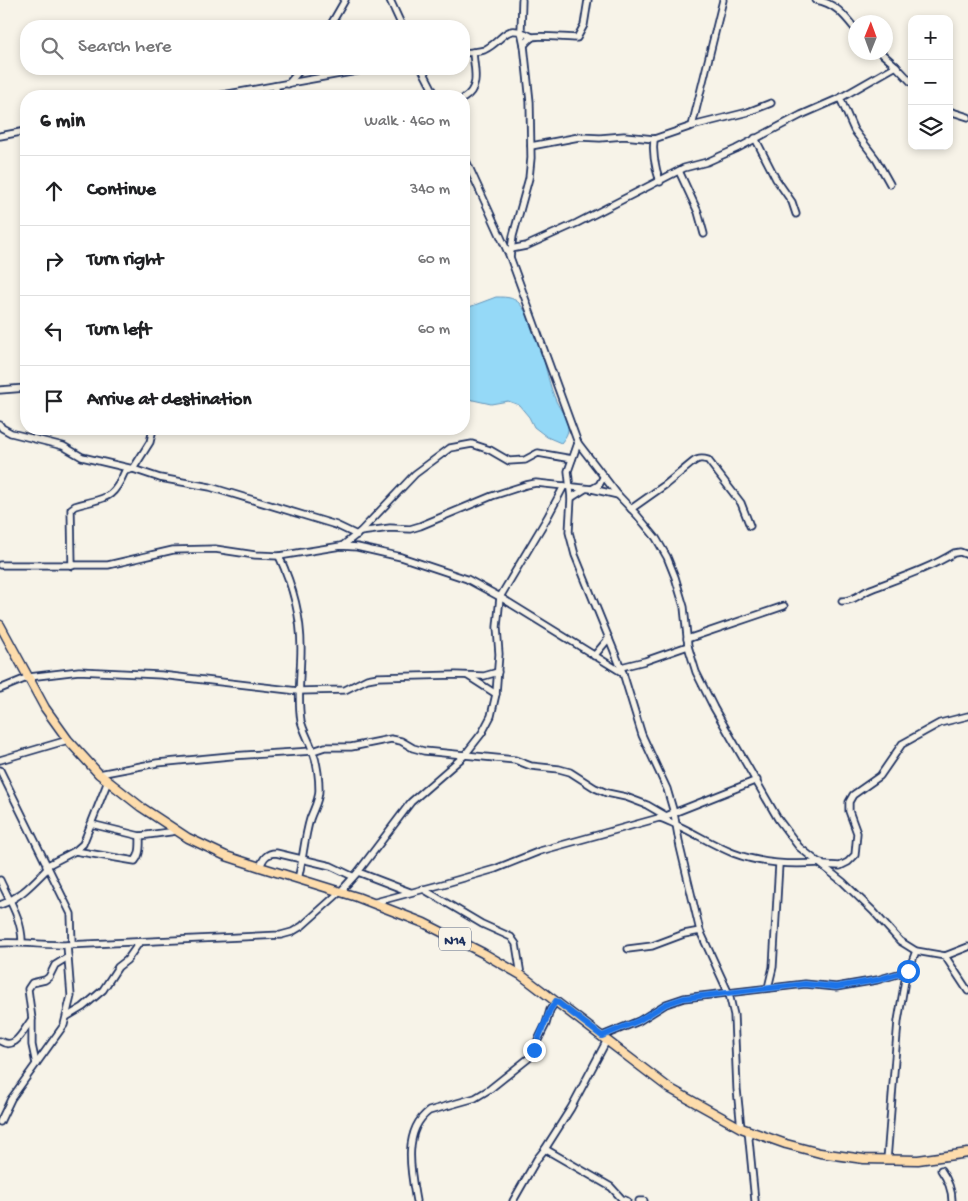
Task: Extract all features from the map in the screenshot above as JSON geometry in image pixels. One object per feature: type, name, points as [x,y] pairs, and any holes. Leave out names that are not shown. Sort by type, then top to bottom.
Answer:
[{"type":"main road","name":"N14","points":[[0,625],[45,708],[68,740],[99,774],[140,806],[188,838],[226,856],[340,892],[424,923],[483,953],[521,975],[669,1088],[745,1129],[786,1144],[820,1153],[864,1159],[918,1160],[968,1153]]},
{"type":"street","points":[[334,20],[346,0]]},
{"type":"street","points":[[390,0],[399,20]]},
{"type":"street","points":[[510,257],[513,236],[529,178],[531,146],[530,102],[521,31],[522,0]]},
{"type":"street","points":[[470,52],[483,50],[512,30],[521,31],[532,37],[577,38],[584,25],[588,0]]},
{"type":"street","points":[[692,126],[723,0]]},
{"type":"street","points":[[816,0],[826,1],[838,8],[848,20]]},
{"type":"street","points":[[524,45],[532,37]]},
{"type":"street","points":[[470,93],[473,91],[475,84],[474,52]]},
{"type":"street","points":[[889,60],[908,79]]},
{"type":"street","points":[[511,249],[534,243],[679,172],[736,149],[801,115],[840,98],[896,66]]},
{"type":"street","points":[[288,84],[296,75]]},
{"type":"street","points":[[252,90],[336,75]]},
{"type":"street","points":[[425,75],[433,90]]},
{"type":"street","points":[[276,86],[277,90]]},
{"type":"street","points":[[840,98],[854,130],[876,159],[890,184]]},
{"type":"street","points":[[531,146],[579,137],[624,136],[654,138],[748,112],[771,103]]},
{"type":"street","points":[[953,112],[968,117]]},
{"type":"street","points":[[0,136],[20,132]]},
{"type":"street","points":[[654,138],[654,158],[660,182]]},
{"type":"street","points":[[755,138],[776,179],[792,202],[796,214]]},
{"type":"street","points":[[470,169],[510,257],[578,443],[618,495],[656,538],[667,557],[684,607],[688,643],[696,672],[714,708],[778,819],[799,847],[822,864],[873,911],[900,941],[916,951],[945,956],[968,947]]},
{"type":"street","points":[[679,172],[698,212],[704,234]]},
{"type":"street","points":[[0,390],[20,388]]},
{"type":"street","points":[[0,425],[11,433],[63,446],[82,457],[133,469],[160,478],[210,487],[336,525],[358,534],[390,528],[410,529],[492,496],[536,483],[592,489],[618,495]]},
{"type":"street","points":[[72,566],[71,510],[75,506],[109,496],[120,484],[125,472],[133,469],[150,442],[152,435]]},
{"type":"street","points":[[578,443],[568,471],[567,487],[571,498],[570,532],[575,555],[622,670],[642,735],[667,790],[674,813],[700,931],[729,994],[734,1014],[737,1089],[745,1129],[755,1201]]},
{"type":"street","points":[[341,546],[358,534],[415,474],[450,448],[472,444],[490,450],[509,461],[526,460],[538,453],[572,459]]},
{"type":"street","points":[[631,509],[698,458],[704,458],[708,460],[741,503],[750,526]]},
{"type":"street","points":[[592,489],[599,485],[604,476]]},
{"type":"street","points":[[0,944],[22,942],[35,945],[139,943],[281,935],[292,932],[302,926],[340,892],[352,876],[358,872],[411,802],[464,756],[482,733],[491,716],[496,694],[498,672],[497,627],[500,597],[567,487]]},
{"type":"street","points":[[571,498],[585,489]]},
{"type":"street","points":[[0,565],[108,565],[173,550],[215,550],[279,556],[341,546],[357,547],[401,557],[467,579],[500,597],[594,656],[622,670],[784,606]]},
{"type":"street","points":[[842,601],[856,598],[868,590],[912,574],[954,553],[960,552],[968,555]]},
{"type":"street","points":[[279,556],[294,596],[301,647],[298,691],[302,724],[313,751],[319,780],[319,794],[310,820],[298,879]]},
{"type":"street","points":[[594,656],[609,638]]},
{"type":"street","points":[[0,689],[29,678],[79,671],[161,675],[298,691],[345,690],[367,679],[378,677],[484,676],[498,672]]},
{"type":"street","points":[[468,676],[496,694]]},
{"type":"street","points":[[659,818],[676,824],[732,852],[753,859],[787,865],[822,864],[840,866],[848,862],[855,854],[857,833],[849,811],[849,802],[853,795],[880,776],[902,744],[940,723],[968,716]]},
{"type":"street","points":[[99,774],[157,763],[313,751],[325,747],[351,747],[391,739],[401,741],[413,748],[424,751],[515,760],[531,766],[570,772],[595,788],[647,805],[666,816]]},
{"type":"street","points":[[0,760],[68,740]]},
{"type":"street","points":[[0,770],[71,914],[68,957],[71,996],[68,1016],[64,1025],[11,1099],[0,1122]]},
{"type":"street","points":[[372,903],[495,869],[540,850],[666,816],[757,780]]},
{"type":"street","points":[[0,905],[28,889],[47,867],[76,851],[83,844],[108,781]]},
{"type":"street","points":[[91,824],[140,836],[177,831]]},
{"type":"street","points":[[76,851],[136,861],[140,850],[140,836]]},
{"type":"street","points":[[260,867],[263,859],[271,853],[331,866],[352,876]]},
{"type":"street","points":[[768,988],[773,967],[779,864]]},
{"type":"street","points":[[358,872],[411,892]]},
{"type":"street","points":[[0,880],[20,924],[22,942]]},
{"type":"street","points":[[423,889],[482,924],[511,937],[516,944],[521,975]]},
{"type":"street","points":[[628,949],[652,946],[684,934],[700,931]]},
{"type":"street","points":[[68,1016],[83,1007],[103,990],[139,943]]},
{"type":"street","points":[[888,1160],[898,1021],[905,980],[916,951]]},
{"type":"street","points":[[945,956],[968,991]]},
{"type":"street","points":[[36,1064],[32,1045],[29,986],[32,983],[45,980],[49,977],[55,964],[68,957]]},
{"type":"street","points":[[513,1201],[537,1159],[571,1108],[605,1038],[666,1004],[684,998],[805,984],[836,987],[877,980],[908,971]]},
{"type":"street","points":[[416,1201],[410,1144],[423,1116],[429,1111],[475,1098],[490,1089],[529,1058],[546,1024],[550,1010],[556,1001]]},
{"type":"street","points":[[0,1041],[7,1044],[17,1041],[32,1019]]},
{"type":"street","points":[[545,1149],[611,1187],[628,1201]]},
{"type":"street","points":[[941,1170],[947,1179],[952,1193],[952,1201]]},
{"type":"street","points":[[639,1201],[644,1201]]},
{"type":"water","points":[[496,297],[515,300],[523,308],[535,330],[556,401],[567,423],[567,433],[561,443],[547,437],[534,427],[529,417],[519,405],[508,401],[491,404],[470,399],[470,307]]},
{"type":"route","points":[[534,1050],[550,1010],[556,1001],[602,1036],[654,1013],[666,1004],[684,998],[805,984],[836,987],[877,980],[908,971]]}]
